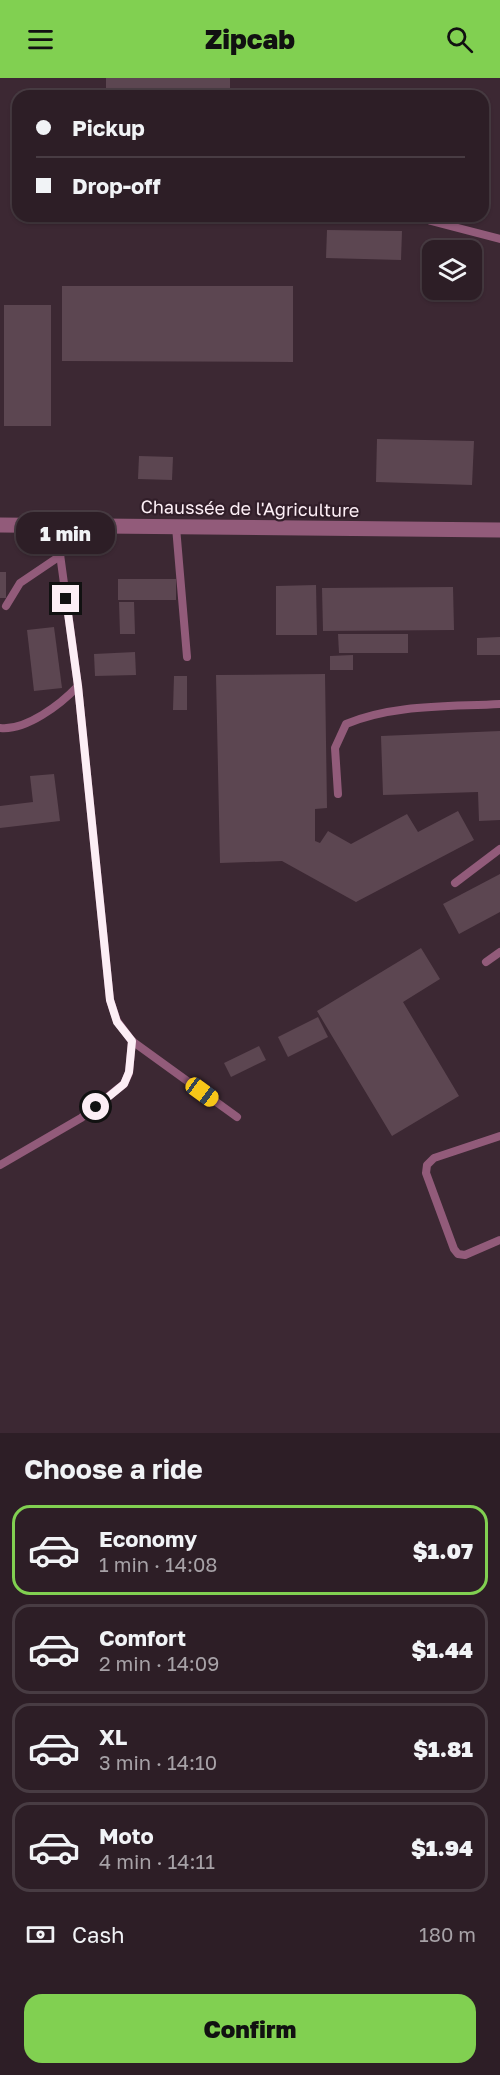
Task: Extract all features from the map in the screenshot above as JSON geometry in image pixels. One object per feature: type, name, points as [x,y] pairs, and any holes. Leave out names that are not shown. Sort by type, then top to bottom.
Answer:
[{"type":"street","name":"Chaussée de l'Agriculture","points":[[0,525],[500,530]]},
{"type":"lane","points":[[435,222],[500,239]]},
{"type":"lane","points":[[56,525],[78,686],[110,1000],[117,1022],[132,1041],[237,1117]]},
{"type":"lane","points":[[176,527],[187,657]]},
{"type":"lane","points":[[6,606],[20,583],[60,556]]},
{"type":"lane","points":[[0,728],[9,729],[20,726],[64,701],[78,686]]},
{"type":"lane","points":[[338,795],[335,748],[346,724],[367,715],[500,704]]},
{"type":"lane","points":[[455,883],[500,849]]},
{"type":"lane","points":[[486,962],[500,952]]},
{"type":"lane","points":[[0,1165],[81,1118],[124,1084],[129,1072],[132,1041]]},
{"type":"lane","points":[[500,1136],[434,1158],[427,1165],[426,1173],[454,1249],[458,1254],[465,1255],[500,1240]]},
{"type":"building","points":[[106,78],[230,78],[230,90],[106,90]]},
{"type":"building","points":[[327,230],[402,231],[401,260],[326,258]]},
{"type":"building","points":[[62,286],[293,286],[293,362],[62,361]]},
{"type":"building","points":[[4,305],[51,305],[51,426],[4,426]]},
{"type":"building","points":[[377,439],[474,441],[472,485],[376,482]]},
{"type":"building","points":[[139,456],[173,457],[172,480],[138,479]]},
{"type":"building","points":[[0,572],[6,572],[6,598],[0,598]]},
{"type":"building","points":[[118,579],[176,579],[176,600],[118,600]]},
{"type":"building","points":[[316,585],[317,635],[276,635],[276,586]]},
{"type":"building","points":[[453,587],[454,630],[323,631],[322,588]]},
{"type":"building","points":[[119,602],[134,602],[135,634],[120,634]]},
{"type":"building","points":[[54,627],[62,688],[34,691],[27,630]]},
{"type":"building","points":[[338,634],[408,634],[408,653],[339,653]]},
{"type":"building","points":[[500,637],[500,655],[477,655],[477,638]]},
{"type":"building","points":[[135,652],[136,675],[95,676],[94,654]]},
{"type":"building","points":[[353,655],[353,670],[330,670],[330,656]]},
{"type":"building","points":[[325,674],[327,808],[315,809],[315,841],[320,843],[328,831],[351,844],[407,814],[418,832],[458,811],[474,840],[356,902],[282,861],[220,863],[216,675]]},
{"type":"building","points":[[174,676],[187,676],[187,710],[173,710]]},
{"type":"building","points":[[500,731],[500,820],[479,821],[478,792],[383,795],[381,736]]},
{"type":"building","points":[[54,774],[60,821],[0,828],[0,806],[33,802],[30,776]]},
{"type":"building","points":[[500,874],[500,912],[459,934],[443,904]]},
{"type":"building","points":[[421,948],[440,979],[403,1002],[459,1096],[392,1136],[317,1011]]},
{"type":"building","points":[[318,1017],[328,1037],[288,1057],[278,1037]]},
{"type":"building","points":[[259,1046],[266,1060],[231,1077],[224,1063]]},
{"type":"route","points":[[66,599],[78,686],[110,1000],[117,1022],[132,1041],[129,1072],[124,1084],[96,1107]]}]
